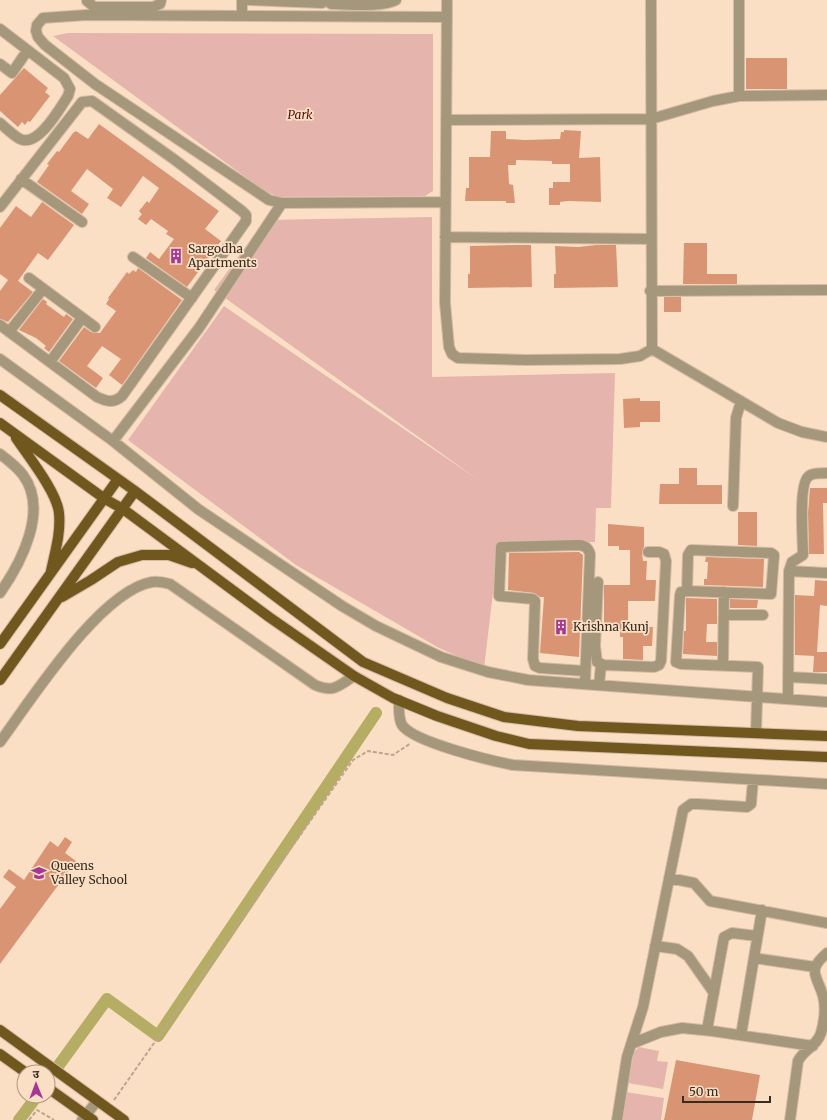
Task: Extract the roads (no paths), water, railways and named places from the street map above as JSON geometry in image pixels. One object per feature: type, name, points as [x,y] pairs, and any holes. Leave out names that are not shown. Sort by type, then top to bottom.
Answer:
[{"type":"main road","points":[[0,395],[135,491],[363,662],[447,698],[504,717],[578,726],[827,736]]},
{"type":"main road","points":[[0,423],[105,499],[123,509],[354,676],[399,700],[496,736],[529,744],[827,757]]},
{"type":"main road","points":[[13,432],[49,487],[59,512],[59,536],[50,575]]},
{"type":"main road","points":[[0,644],[118,479]]},
{"type":"main road","points":[[0,680],[135,491]]},
{"type":"main road","points":[[59,598],[91,580],[118,562],[142,555],[169,555],[201,566]]},
{"type":"main road","points":[[0,1030],[124,1120]]},
{"type":"main road","points":[[0,1054],[16,1066]]},
{"type":"main road","points":[[56,1094],[87,1118]]},
{"type":"street","points":[[87,2],[94,7],[153,7],[160,4],[161,0]]},
{"type":"street","points":[[242,0],[242,16]]},
{"type":"street","points":[[249,0],[324,1],[331,4],[381,4],[396,0]]},
{"type":"street","points":[[447,0],[445,202],[446,333],[452,354],[458,358],[526,360],[615,359],[640,356],[652,349]]},
{"type":"street","points":[[652,0],[650,290],[652,349]]},
{"type":"street","points":[[739,0],[739,96]]},
{"type":"street","points":[[322,16],[324,1]]},
{"type":"street","points":[[445,202],[282,203],[269,200],[95,84],[45,45],[38,37],[36,31],[37,25],[44,18],[72,16],[447,17]]},
{"type":"street","points":[[0,29],[64,78],[70,89],[68,96],[41,133],[34,138],[27,140],[21,139],[0,124]]},
{"type":"street","points":[[0,64],[12,73],[27,51]]},
{"type":"street","points":[[446,120],[651,119],[713,101],[739,96],[827,94]]},
{"type":"street","points":[[0,206],[82,102],[92,101],[176,160],[246,215],[246,221],[243,228],[122,396],[117,400],[106,401],[97,397],[0,325]]},
{"type":"street","points":[[21,179],[82,222]]},
{"type":"street","points":[[113,441],[199,328],[282,203]]},
{"type":"street","points":[[445,237],[651,239]]},
{"type":"street","points":[[133,257],[192,298]]},
{"type":"street","points":[[29,278],[95,327]]},
{"type":"street","points":[[9,332],[43,289]]},
{"type":"street","points":[[650,290],[827,290]]},
{"type":"street","points":[[50,362],[82,318]]},
{"type":"street","points":[[652,349],[778,423],[802,432],[827,437]]},
{"type":"street","points":[[0,360],[113,441],[198,509],[342,606],[376,626],[441,657],[488,672],[528,680],[827,702]]},
{"type":"street","points":[[733,506],[736,418],[741,401]]},
{"type":"street","points":[[0,454],[23,475],[30,489],[34,508],[31,534],[10,579],[0,593]]},
{"type":"street","points":[[788,699],[789,571],[792,562],[803,555],[802,488],[806,478],[813,474],[827,473]]},
{"type":"street","points":[[585,671],[540,668],[535,666],[532,659],[535,601],[533,598],[499,596],[501,547],[579,545],[585,546],[589,549],[585,684]]},
{"type":"street","points":[[686,591],[688,555],[690,550],[773,554],[774,563],[771,594],[686,591],[681,592],[680,595],[676,662],[681,664],[723,664],[758,667],[756,733]]},
{"type":"street","points":[[598,582],[596,659],[601,664],[654,667],[660,662],[666,561],[664,554],[662,553],[648,552]]},
{"type":"street","points":[[789,571],[827,573]]},
{"type":"street","points":[[0,742],[72,645],[94,619],[127,593],[151,582],[160,581],[170,584],[315,685],[325,689],[337,688],[354,676]]},
{"type":"street","points":[[723,664],[724,592]]},
{"type":"street","points":[[724,615],[763,616]]},
{"type":"street","points":[[599,685],[601,664]]},
{"type":"street","points":[[789,677],[827,679]]},
{"type":"street","points":[[399,700],[400,719],[406,729],[461,753],[495,762],[513,765],[827,784]]},
{"type":"street","points":[[617,1120],[627,1057],[641,1018],[683,810],[691,804],[747,807],[751,804],[753,780]]},
{"type":"street","points":[[669,878],[694,882],[710,901],[827,923]]},
{"type":"street","points":[[741,1035],[762,910]]},
{"type":"street","points":[[707,1030],[724,937],[732,933],[758,936]]},
{"type":"street","points":[[655,946],[678,949],[688,956],[714,993]]},
{"type":"street","points":[[790,1120],[798,1060],[801,1055],[813,1046],[821,1032],[824,1014],[823,995],[815,975],[815,967],[819,960],[827,953]]},
{"type":"street","points":[[754,958],[815,967]]},
{"type":"street","points":[[631,1044],[670,1029],[682,1028],[707,1030],[813,1046]]},
{"type":"street","points":[[87,1118],[97,1101]]},
{"type":"waterway","points":[[59,1065],[107,999],[158,1036],[376,713]]},
{"type":"waterway","points":[[19,1120],[31,1104]]},
{"type":"place","name":"Sargodha Apartments","points":[[176,256]]},
{"type":"place","name":"Krishna Kunj","points":[[561,627]]},
{"type":"place","name":"Queens Valley School","points":[[39,873]]},
{"type":"park label","name":"Park","points":[[300,115]]}]
